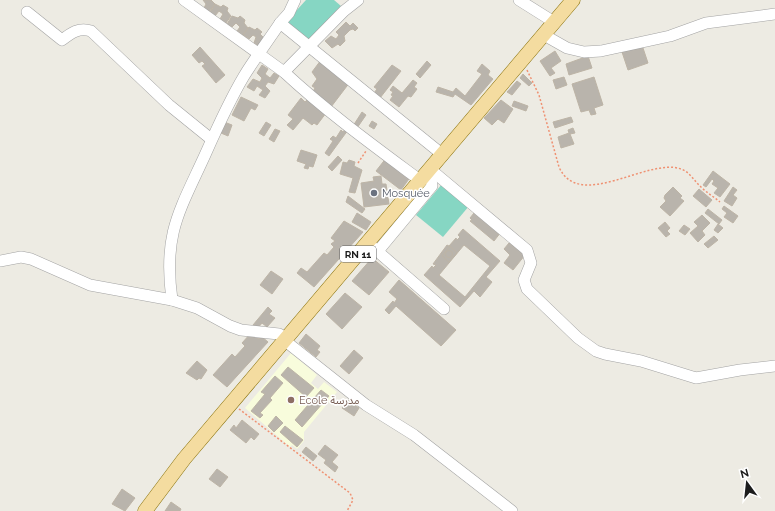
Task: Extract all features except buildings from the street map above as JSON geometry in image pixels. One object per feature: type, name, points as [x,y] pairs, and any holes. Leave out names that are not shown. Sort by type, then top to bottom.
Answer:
[{"type":"main road","name":"RN 11","points":[[146,511],[171,475],[285,339],[373,247],[426,175],[573,0]]},
{"type":"street","points":[[184,0],[260,53],[284,72],[306,93],[370,144],[426,175],[527,250],[531,263],[524,280],[527,289],[578,338],[596,351],[641,361],[696,378],[740,370],[775,366]]},
{"type":"street","points":[[172,300],[168,265],[173,228],[188,189],[211,139],[244,76],[280,23],[289,13],[295,0]]},
{"type":"street","points":[[284,72],[308,46],[344,11],[358,0]]},
{"type":"street","points":[[519,0],[554,22]]},
{"type":"street","points":[[27,12],[62,40],[76,31],[91,31],[169,105],[211,139]]},
{"type":"street","points":[[544,35],[567,48],[584,52],[601,51],[670,36],[706,23],[775,14]]},
{"type":"street","points":[[280,23],[443,155]]},
{"type":"street","points":[[373,247],[444,309]]},
{"type":"street","points":[[0,261],[21,258],[31,259],[90,285],[172,300],[197,308],[230,326],[279,334],[366,405],[414,435],[512,511]]},
{"type":"path","points":[[521,63],[533,80],[559,167],[561,172],[569,180],[597,185],[646,171],[671,168],[682,169],[720,202]]},
{"type":"path","points":[[358,162],[370,144]]},
{"type":"path","points":[[231,403],[350,493],[353,500],[347,511]]},
{"type":"shaded area","points":[[306,0],[334,0],[341,6],[307,42],[286,22]]},
{"type":"shaded area","points":[[442,184],[469,206],[443,237],[416,215]]},
{"type":"shaded area","name":"Ecole مدرسة","points":[[291,353],[317,375],[311,383],[318,389],[324,382],[337,392],[304,432],[304,441],[297,449],[292,445],[290,447],[245,408]]},
{"type":"place","name":"Mosquée","points":[[374,193]]},
{"type":"place","name":"Ecole مدرسة","points":[[291,400]]}]
